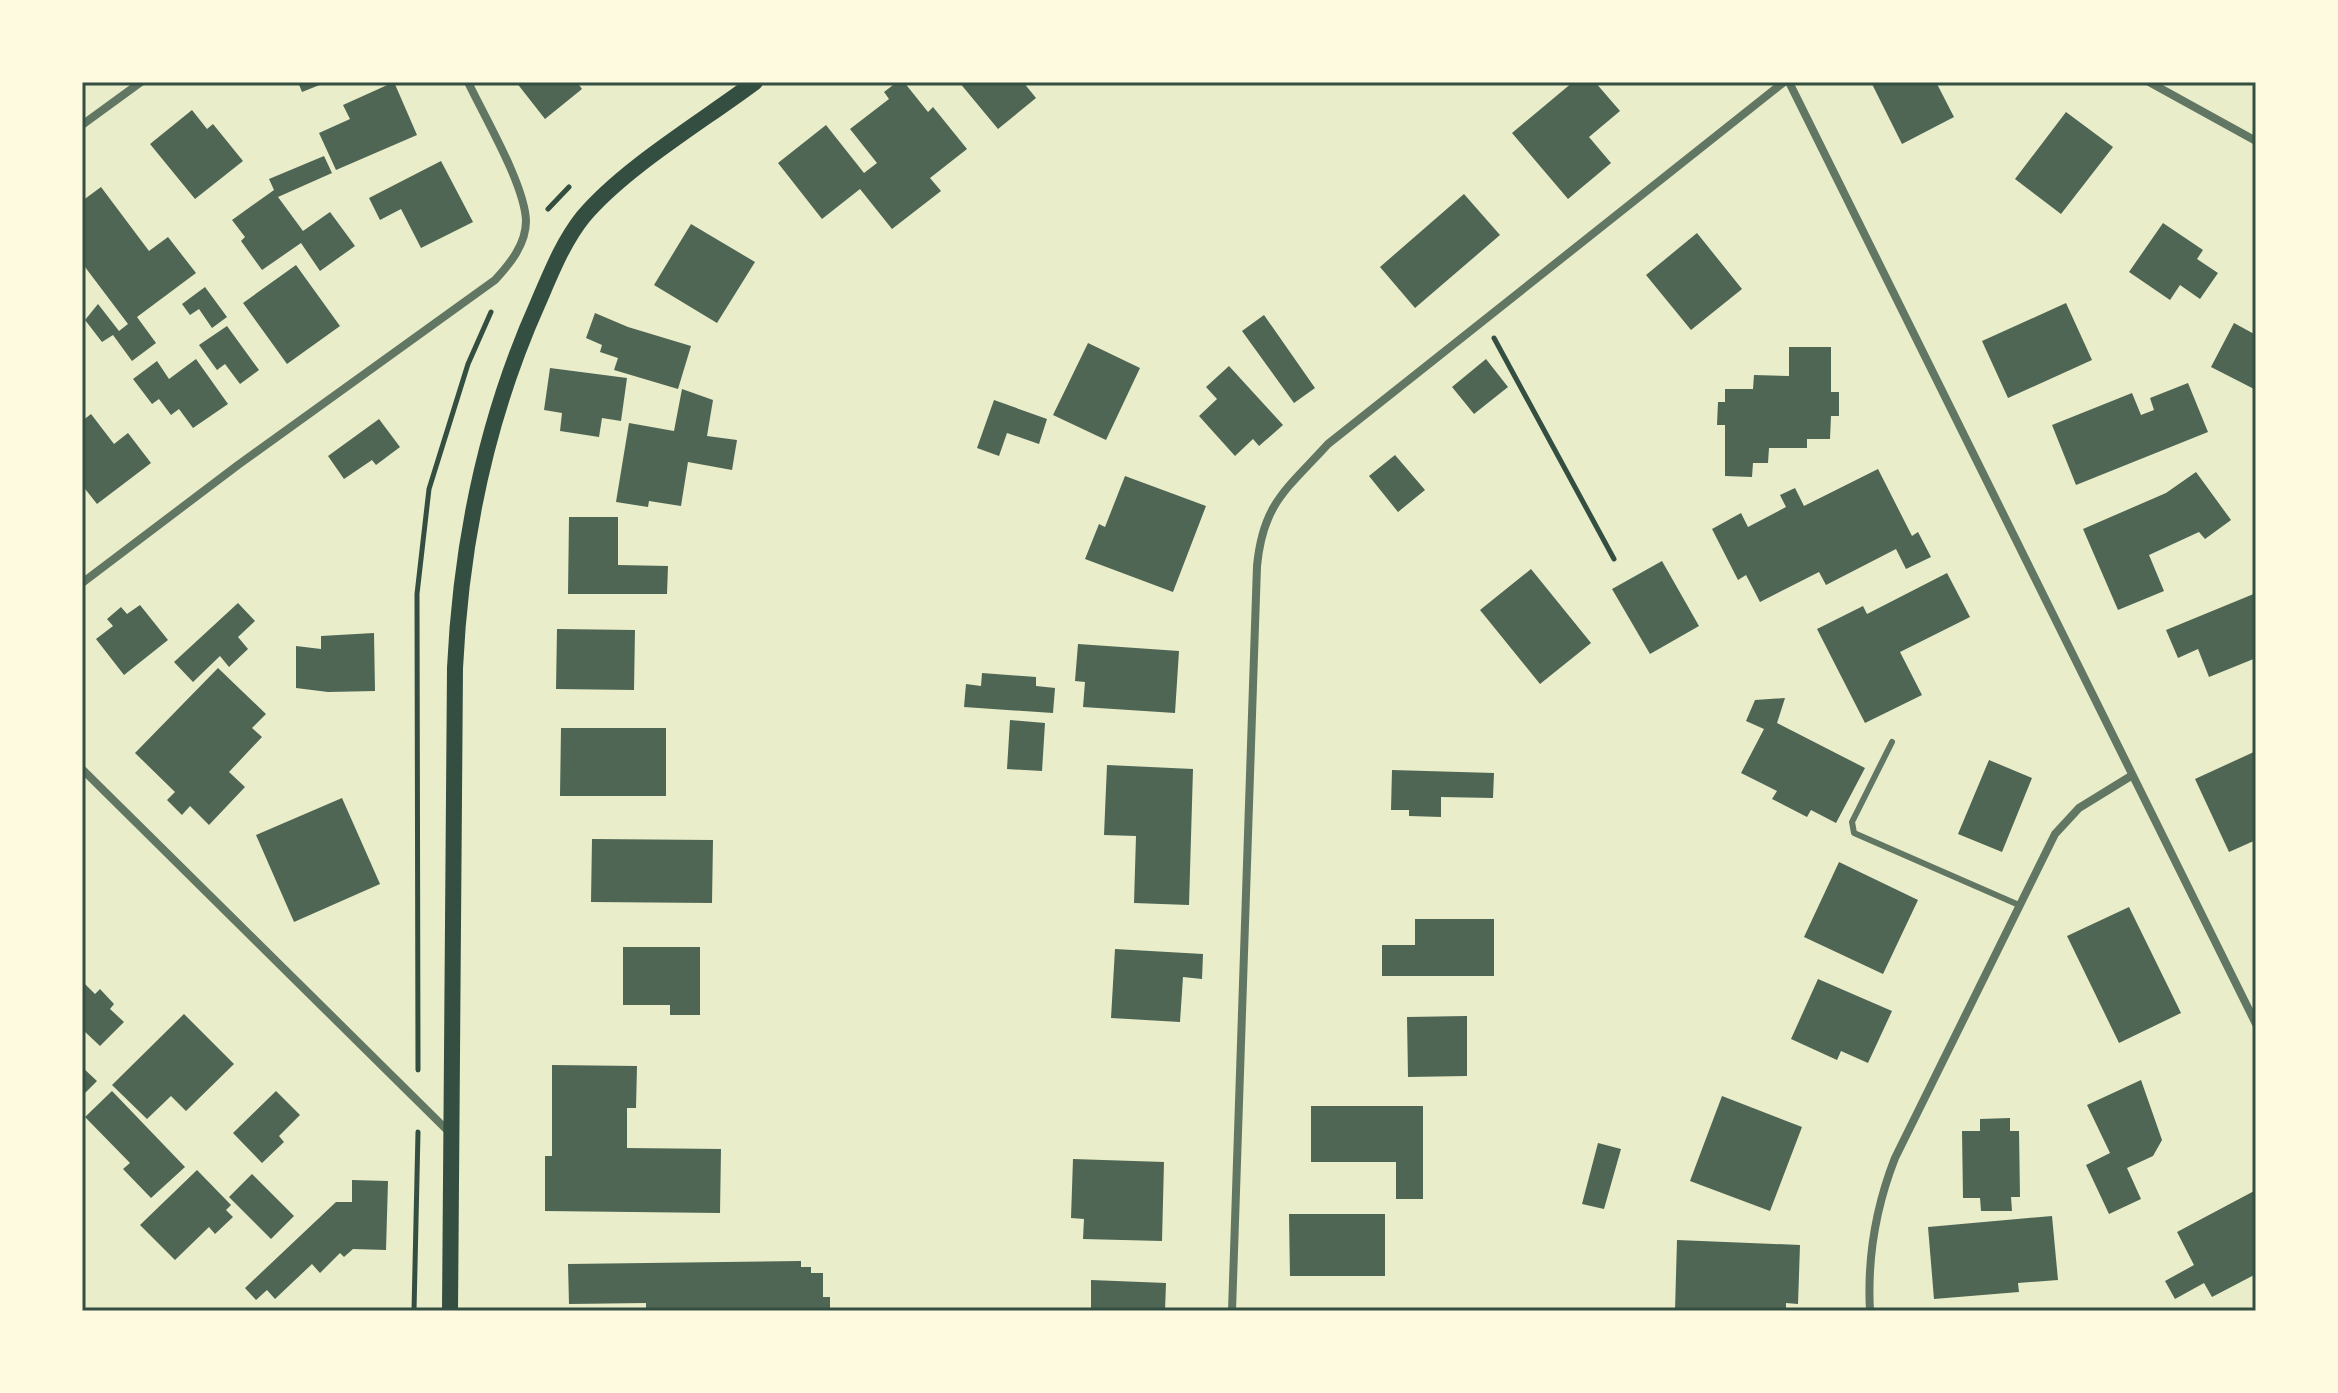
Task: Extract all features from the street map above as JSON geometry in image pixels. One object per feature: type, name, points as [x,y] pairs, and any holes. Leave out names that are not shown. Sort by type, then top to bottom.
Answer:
[{"type":"main road","points":[[450,1311],[455,668],[458,594],[467,527],[503,391],[553,269],[585,216],[619,183],[755,82]]},
{"type":"street","points":[[82,125],[141,82]]},
{"type":"street","points":[[82,583],[238,465],[495,280],[516,258],[526,221],[517,188],[468,82]]},
{"type":"street","points":[[1232,1311],[1257,566],[1265,518],[1274,503],[1328,444],[1786,82],[2256,1024]]},
{"type":"street","points":[[2149,82],[2256,141]]},
{"type":"street","points":[[82,769],[453,1136]]},
{"type":"street","points":[[1870,1311],[1871,1239],[1882,1193],[2019,905],[2055,834],[2079,808],[2131,776]]},
{"type":"lane","points":[[1892,742],[1852,822],[1854,833],[2019,905]]},
{"type":"path","points":[[1500,350],[1614,559]]},
{"type":"building","points":[[298,82],[327,82],[302,92]]},
{"type":"building","points":[[394,82],[417,135],[336,170],[319,133],[350,119],[343,105]]},
{"type":"building","points":[[516,82],[577,82],[582,89],[545,119]]},
{"type":"building","points":[[897,82],[904,82],[928,112],[933,107],[967,149],[930,178],[941,191],[892,229],[860,189],[822,219],[778,163],[826,125],[864,173],[877,163],[850,129],[889,99],[884,92]]},
{"type":"building","points":[[959,82],[1023,82],[1036,98],[998,129]]},
{"type":"building","points":[[1573,82],[1595,82],[1620,111],[1589,137],[1611,163],[1568,199],[1512,133]]},
{"type":"building","points":[[1871,82],[1936,82],[1954,117],[1902,144]]},
{"type":"building","points":[[192,110],[207,129],[213,124],[243,161],[195,199],[150,144]]},
{"type":"building","points":[[2066,112],[2113,147],[2061,214],[2015,179]]},
{"type":"building","points":[[324,156],[332,173],[278,197],[303,231],[330,212],[355,246],[320,271],[301,243],[262,270],[241,241],[245,237],[232,220],[274,190],[269,179]]},
{"type":"building","points":[[441,161],[473,222],[421,248],[401,209],[380,220],[369,198]]},
{"type":"building","points":[[101,187],[149,251],[168,237],[196,273],[137,317],[156,343],[132,361],[113,335],[102,342],[85,320],[98,304],[119,331],[128,324],[82,263],[82,201]]},
{"type":"building","points":[[1464,194],[1500,235],[1415,308],[1380,267]]},
{"type":"building","points":[[2163,223],[2203,250],[2197,259],[2218,273],[2200,299],[2180,285],[2170,300],[2129,272]]},
{"type":"building","points":[[691,224],[755,262],[717,323],[654,285]]},
{"type":"building","points":[[1697,233],[1742,289],[1691,330],[1646,275]]},
{"type":"building","points":[[296,265],[340,326],[287,364],[243,303]]},
{"type":"building","points":[[205,287],[227,317],[212,328],[199,309],[190,315],[182,304]]},
{"type":"building","points":[[2066,303],[2092,360],[2008,398],[1982,341]]},
{"type":"building","points":[[595,313],[628,327],[691,346],[678,389],[614,370],[618,358],[600,352],[602,345],[586,338]]},
{"type":"building","points":[[1264,315],[1315,388],[1294,403],[1242,331]]},
{"type":"building","points":[[2234,323],[2256,335],[2256,390],[2211,367]]},
{"type":"building","points":[[227,326],[259,370],[240,384],[225,364],[217,370],[199,345]]},
{"type":"building","points":[[1088,343],[1140,368],[1106,440],[1053,415]]},
{"type":"building","points":[[1789,347],[1831,347],[1831,392],[1839,392],[1839,416],[1831,416],[1830,439],[1807,439],[1807,448],[1769,448],[1768,463],[1753,463],[1752,477],[1725,476],[1725,425],[1717,425],[1718,402],[1725,402],[1725,389],[1753,389],[1754,375],[1789,376]]},
{"type":"building","points":[[196,359],[228,404],[193,428],[179,409],[171,415],[159,399],[152,404],[133,379],[157,361],[169,379]]},
{"type":"building","points":[[1486,359],[1508,387],[1474,414],[1452,387]]},
{"type":"building","points":[[1229,366],[1283,425],[1259,446],[1253,439],[1235,456],[1199,416],[1217,399],[1206,387]]},
{"type":"building","points":[[550,368],[627,378],[621,421],[602,418],[599,437],[560,431],[562,413],[544,410]]},
{"type":"building","points":[[2188,383],[2208,432],[2076,485],[2052,425],[2132,393],[2141,415],[2154,410],[2150,398]]},
{"type":"building","points":[[682,389],[713,400],[707,436],[737,440],[732,470],[688,462],[681,506],[649,501],[648,507],[616,502],[629,423],[674,431]]},
{"type":"building","points":[[994,400],[1047,419],[1039,444],[1007,433],[999,456],[977,448]]},
{"type":"building","points":[[91,414],[114,444],[128,433],[151,463],[97,504],[82,485],[82,421]]},
{"type":"building","points":[[379,419],[400,447],[376,465],[372,460],[344,479],[328,456]]},
{"type":"building","points":[[1395,455],[1425,490],[1398,512],[1369,476]]},
{"type":"building","points":[[1878,469],[1912,536],[1918,532],[1931,557],[1906,569],[1896,549],[1826,585],[1819,572],[1760,602],[1746,575],[1738,580],[1712,529],[1741,513],[1748,527],[1786,507],[1780,495],[1795,488],[1804,506]]},
{"type":"building","points":[[2196,472],[2231,520],[2205,539],[2199,532],[2149,555],[2164,591],[2118,610],[2083,529],[2166,493]]},
{"type":"building","points":[[1125,476],[1206,506],[1173,592],[1085,559],[1099,524],[1105,527]]},
{"type":"building","points":[[569,517],[618,517],[618,565],[668,566],[667,594],[568,594]]},
{"type":"building","points":[[1662,561],[1699,626],[1650,654],[1612,589]]},
{"type":"building","points":[[1531,569],[1591,643],[1540,684],[1480,610]]},
{"type":"building","points":[[1947,573],[1970,617],[1900,652],[1922,695],[1865,723],[1817,629],[1863,606],[1867,614]]},
{"type":"building","points":[[2256,593],[2256,658],[2209,677],[2198,649],[2178,658],[2166,630]]},
{"type":"building","points":[[238,603],[255,621],[238,637],[248,649],[229,667],[220,656],[193,682],[174,662]]},
{"type":"building","points":[[140,605],[168,640],[124,675],[96,639],[113,626],[107,619],[121,607],[127,614]]},
{"type":"building","points":[[557,629],[635,630],[634,690],[556,689]]},
{"type":"building","points":[[374,633],[375,691],[328,692],[296,688],[296,646],[321,649],[321,636]]},
{"type":"building","points":[[1078,644],[1179,651],[1175,713],[1083,707],[1085,682],[1075,681]]},
{"type":"building","points":[[218,668],[266,714],[252,728],[262,737],[229,772],[245,787],[209,825],[190,806],[182,815],[167,800],[175,792],[135,753]]},
{"type":"building","points":[[982,673],[1036,677],[1036,686],[1055,688],[1053,713],[964,707],[966,684],[981,686]]},
{"type":"building","points":[[1785,698],[1777,723],[1865,768],[1836,823],[1811,810],[1807,817],[1772,799],[1777,791],[1741,773],[1764,729],[1746,721],[1755,700]]},
{"type":"building","points":[[1010,720],[1045,723],[1042,771],[1007,769]]},
{"type":"building","points":[[561,728],[666,728],[666,796],[560,796]]},
{"type":"building","points":[[2256,751],[2256,840],[2229,852],[2195,779]]},
{"type":"building","points":[[1989,760],[2032,778],[2002,852],[1958,834]]},
{"type":"building","points":[[1107,765],[1193,769],[1189,905],[1134,903],[1136,836],[1104,835]]},
{"type":"building","points":[[1392,770],[1494,773],[1493,798],[1441,797],[1441,817],[1409,816],[1409,810],[1391,810]]},
{"type":"building","points":[[342,798],[380,884],[294,922],[256,835]]},
{"type":"building","points":[[592,839],[713,840],[712,903],[591,902]]},
{"type":"building","points":[[1839,862],[1918,900],[1883,974],[1804,937]]},
{"type":"building","points":[[2129,907],[2181,1013],[2119,1043],[2067,936]]},
{"type":"building","points":[[1415,919],[1494,919],[1494,976],[1382,976],[1382,945],[1415,945]]},
{"type":"building","points":[[623,947],[700,947],[700,1015],[670,1015],[670,1005],[623,1005]]},
{"type":"building","points":[[1115,949],[1203,954],[1202,979],[1183,977],[1180,1022],[1111,1018]]},
{"type":"building","points":[[1818,979],[1892,1011],[1868,1063],[1841,1051],[1837,1060],[1791,1039]]},
{"type":"building","points":[[82,981],[95,994],[100,989],[114,1004],[110,1009],[124,1022],[100,1046],[82,1029]]},
{"type":"building","points":[[184,1014],[234,1064],[186,1111],[171,1096],[147,1119],[112,1085]]},
{"type":"building","points":[[1467,1016],[1467,1076],[1408,1077],[1407,1017]]},
{"type":"building","points":[[552,1065],[637,1066],[636,1108],[627,1108],[627,1148],[721,1149],[720,1213],[545,1211],[545,1156],[552,1156]]},
{"type":"building","points":[[82,1067],[97,1081],[82,1096]]},
{"type":"building","points":[[2141,1080],[2162,1140],[2153,1156],[2127,1168],[2141,1199],[2109,1214],[2086,1165],[2110,1153],[2087,1105]]},
{"type":"building","points":[[112,1091],[185,1167],[151,1198],[123,1169],[130,1163],[85,1117]]},
{"type":"building","points":[[276,1091],[300,1115],[279,1136],[284,1142],[262,1163],[233,1133]]},
{"type":"building","points":[[1722,1096],[1802,1127],[1770,1211],[1690,1181]]},
{"type":"building","points":[[1311,1106],[1423,1106],[1423,1199],[1396,1199],[1396,1162],[1311,1162]]},
{"type":"building","points":[[2010,1118],[2010,1131],[2019,1131],[2020,1197],[2011,1197],[2012,1211],[1981,1211],[1980,1198],[1963,1198],[1962,1131],[1980,1131],[1980,1119]]},
{"type":"building","points":[[1598,1143],[1621,1149],[1604,1209],[1582,1204]]},
{"type":"building","points":[[1073,1159],[1164,1162],[1162,1241],[1083,1239],[1084,1219],[1071,1218]]},
{"type":"building","points":[[197,1170],[231,1205],[226,1210],[233,1217],[215,1234],[209,1227],[175,1260],[140,1225]]},
{"type":"building","points":[[252,1174],[294,1216],[271,1239],[229,1197]]},
{"type":"building","points":[[352,1180],[388,1181],[386,1250],[353,1249],[344,1257],[340,1253],[320,1273],[312,1264],[275,1299],[267,1290],[256,1300],[245,1288],[336,1202],[352,1202]]},
{"type":"building","points":[[2256,1190],[2256,1274],[2212,1297],[2204,1283],[2175,1299],[2165,1281],[2194,1265],[2177,1232]]},
{"type":"building","points":[[1289,1214],[1385,1214],[1385,1276],[1290,1276]]},
{"type":"building","points":[[2052,1216],[2058,1280],[2018,1283],[2019,1292],[1934,1299],[1928,1227]]},
{"type":"building","points":[[1677,1240],[1800,1245],[1798,1304],[1786,1303],[1786,1311],[1675,1311]]},
{"type":"building","points":[[801,1261],[801,1267],[811,1267],[811,1273],[823,1273],[823,1297],[830,1297],[830,1311],[646,1311],[646,1303],[569,1304],[568,1264]]},
{"type":"building","points":[[1091,1280],[1166,1283],[1165,1311],[1091,1311]]}]
